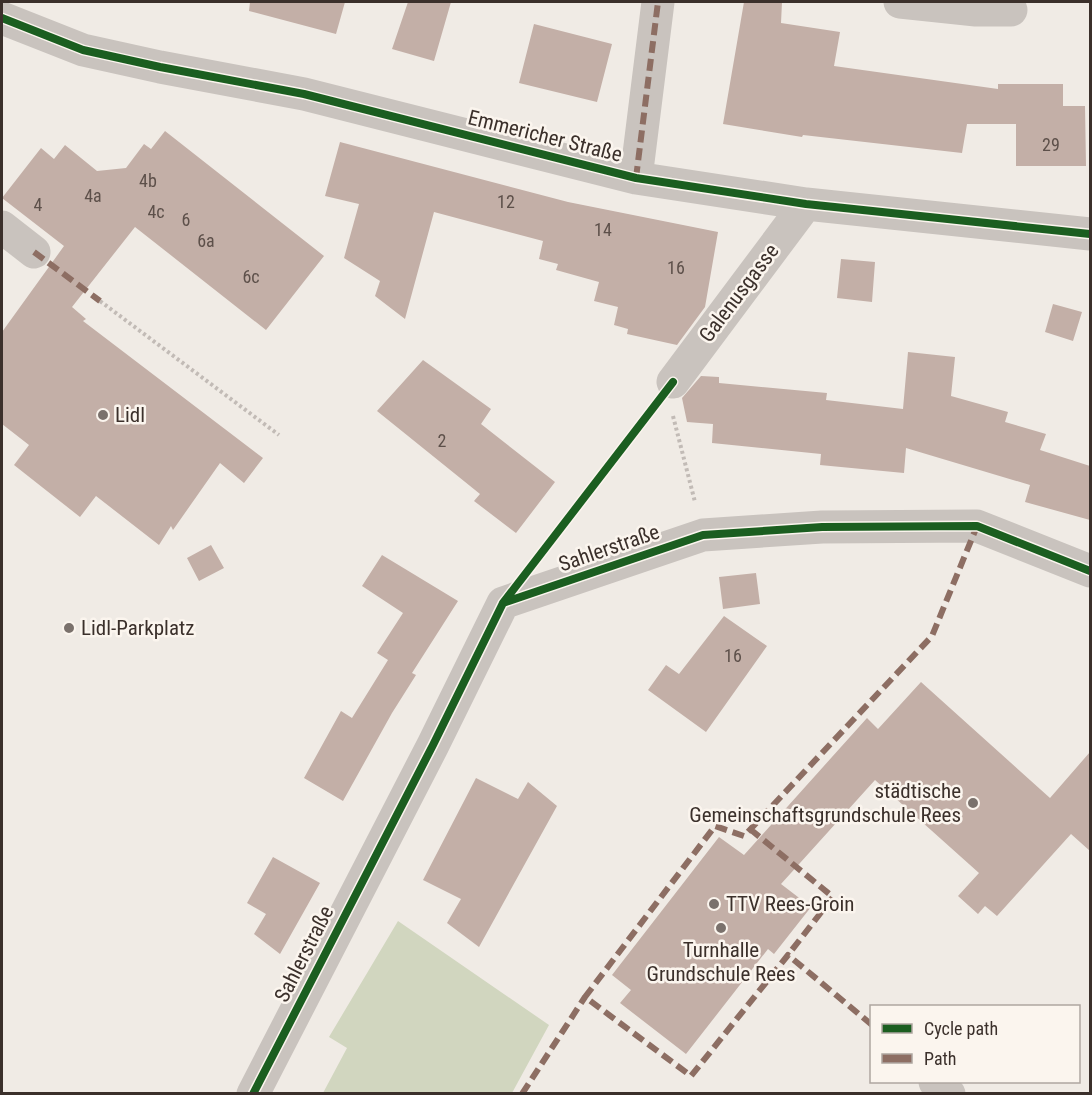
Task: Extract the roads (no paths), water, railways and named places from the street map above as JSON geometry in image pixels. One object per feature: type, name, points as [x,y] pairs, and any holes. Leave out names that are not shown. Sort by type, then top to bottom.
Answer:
[{"type":"street","points":[[2,12],[5,2]]},
{"type":"street","points":[[636,178],[658,2]]},
{"type":"street","points":[[900,2],[976,10],[1011,10]]},
{"type":"street","name":"Emmericher Straße","points":[[2,18],[83,50],[160,68],[304,94],[636,178],[806,204],[1090,234]]},
{"type":"street","name":"Galenusgasse","points":[[672,397],[806,204]]},
{"type":"street","points":[[2,227],[34,252]]},
{"type":"street","name":"Sahlerstraße","points":[[253,1094],[433,745],[503,603],[703,535],[822,527],[977,526],[1090,571]]},
{"type":"street","points":[[936,1083],[949,1094]]},
{"type":"place","name":"Lidl","points":[[103,415]]},
{"type":"place","name":"Lidl-Parkplatz","points":[[69,628]]},
{"type":"place","name":"städtische Gemeinschaftsgrundschule Rees","points":[[973,803]]},
{"type":"place","name":"TTV Rees-Groin","points":[[714,904]]},
{"type":"place","name":"Turnhalle Grundschule Rees","points":[[721,928]]}]
